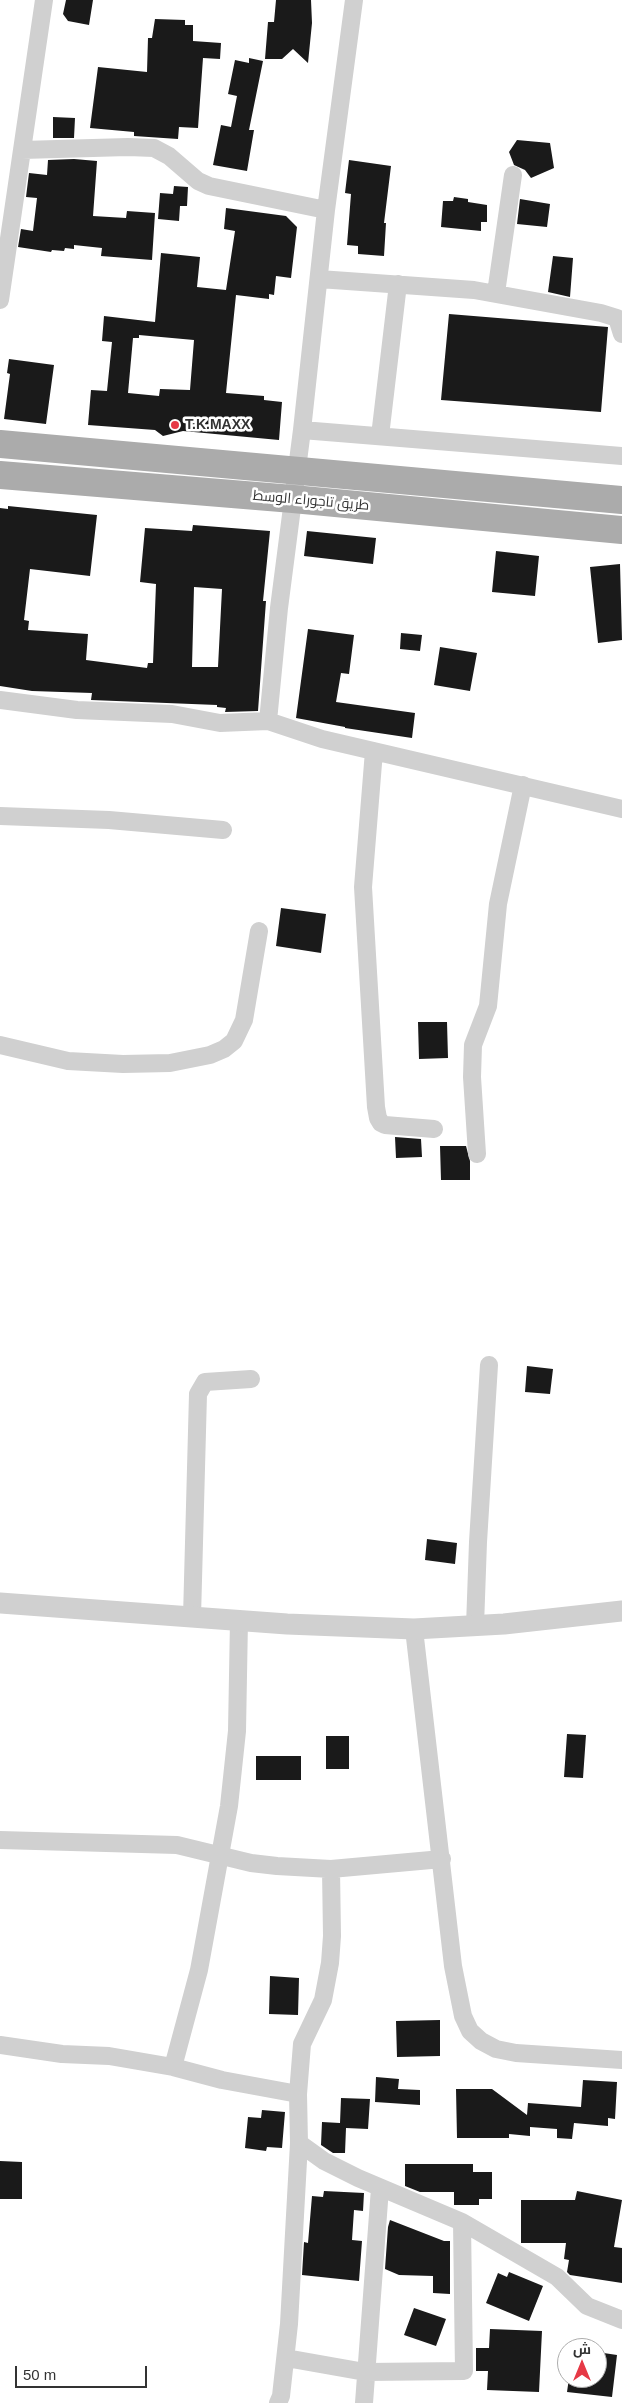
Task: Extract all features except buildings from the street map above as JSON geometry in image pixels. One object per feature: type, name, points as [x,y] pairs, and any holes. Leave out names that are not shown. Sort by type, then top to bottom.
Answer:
[{"type":"main road","points":[[0,444],[296,469],[622,500]]},
{"type":"main road","name":"طريق تاجوراء الوسط","points":[[0,475],[293,499],[622,530]]},
{"type":"street","points":[[0,300],[44,0]]},
{"type":"street","points":[[268,721],[279,608],[302,430],[326,210],[354,0]]},
{"type":"street","points":[[22,150],[154,148],[169,156],[198,181],[209,186],[326,210]]},
{"type":"street","points":[[496,294],[513,175]]},
{"type":"street","points":[[319,278],[496,294],[601,313],[617,318],[622,334]]},
{"type":"street","points":[[380,436],[398,284]]},
{"type":"street","points":[[302,430],[622,456]]},
{"type":"street","points":[[0,700],[78,710],[172,714],[220,723],[268,721],[322,739],[523,784],[622,809]]},
{"type":"street","points":[[374,751],[363,887],[376,1107],[380,1123],[434,1129]]},
{"type":"street","points":[[477,1154],[472,1077],[473,1045],[488,1006],[498,904],[523,784]]},
{"type":"street","points":[[0,816],[109,820],[223,830]]},
{"type":"street","points":[[0,1045],[68,1061],[113,1064],[170,1063],[210,1055],[224,1050],[234,1041],[244,1020],[259,931]]},
{"type":"street","points":[[475,1626],[478,1542],[489,1366]]},
{"type":"street","points":[[192,1617],[198,1394],[205,1382],[251,1379]]},
{"type":"street","points":[[0,1603],[364,1629],[414,1630],[475,1626],[622,1611]]},
{"type":"street","points":[[173,2067],[199,1970],[229,1806],[236,1740],[239,1620]]},
{"type":"street","points":[[414,1630],[456,1984],[463,2016],[470,2031],[481,2041],[496,2049],[516,2053],[622,2060]]},
{"type":"street","points":[[0,1840],[177,1845],[277,1866],[331,1869],[442,1859]]},
{"type":"street","points":[[278,2403],[281,2396],[286,2358],[302,2044],[322,2000],[330,1963],[332,1936],[331,1869]]},
{"type":"street","points":[[0,2045],[62,2054],[109,2056],[173,2067],[222,2080],[298,2094]]},
{"type":"street","points":[[298,2143],[324,2161],[380,2188],[462,2222],[557,2277],[587,2306],[622,2320]]},
{"type":"street","points":[[364,2403],[380,2188]]},
{"type":"street","points":[[286,2358],[365,2372],[464,2371],[462,2222]]},
{"type":"place","name":"T.K.MAXX","points":[[175,425]]}]
